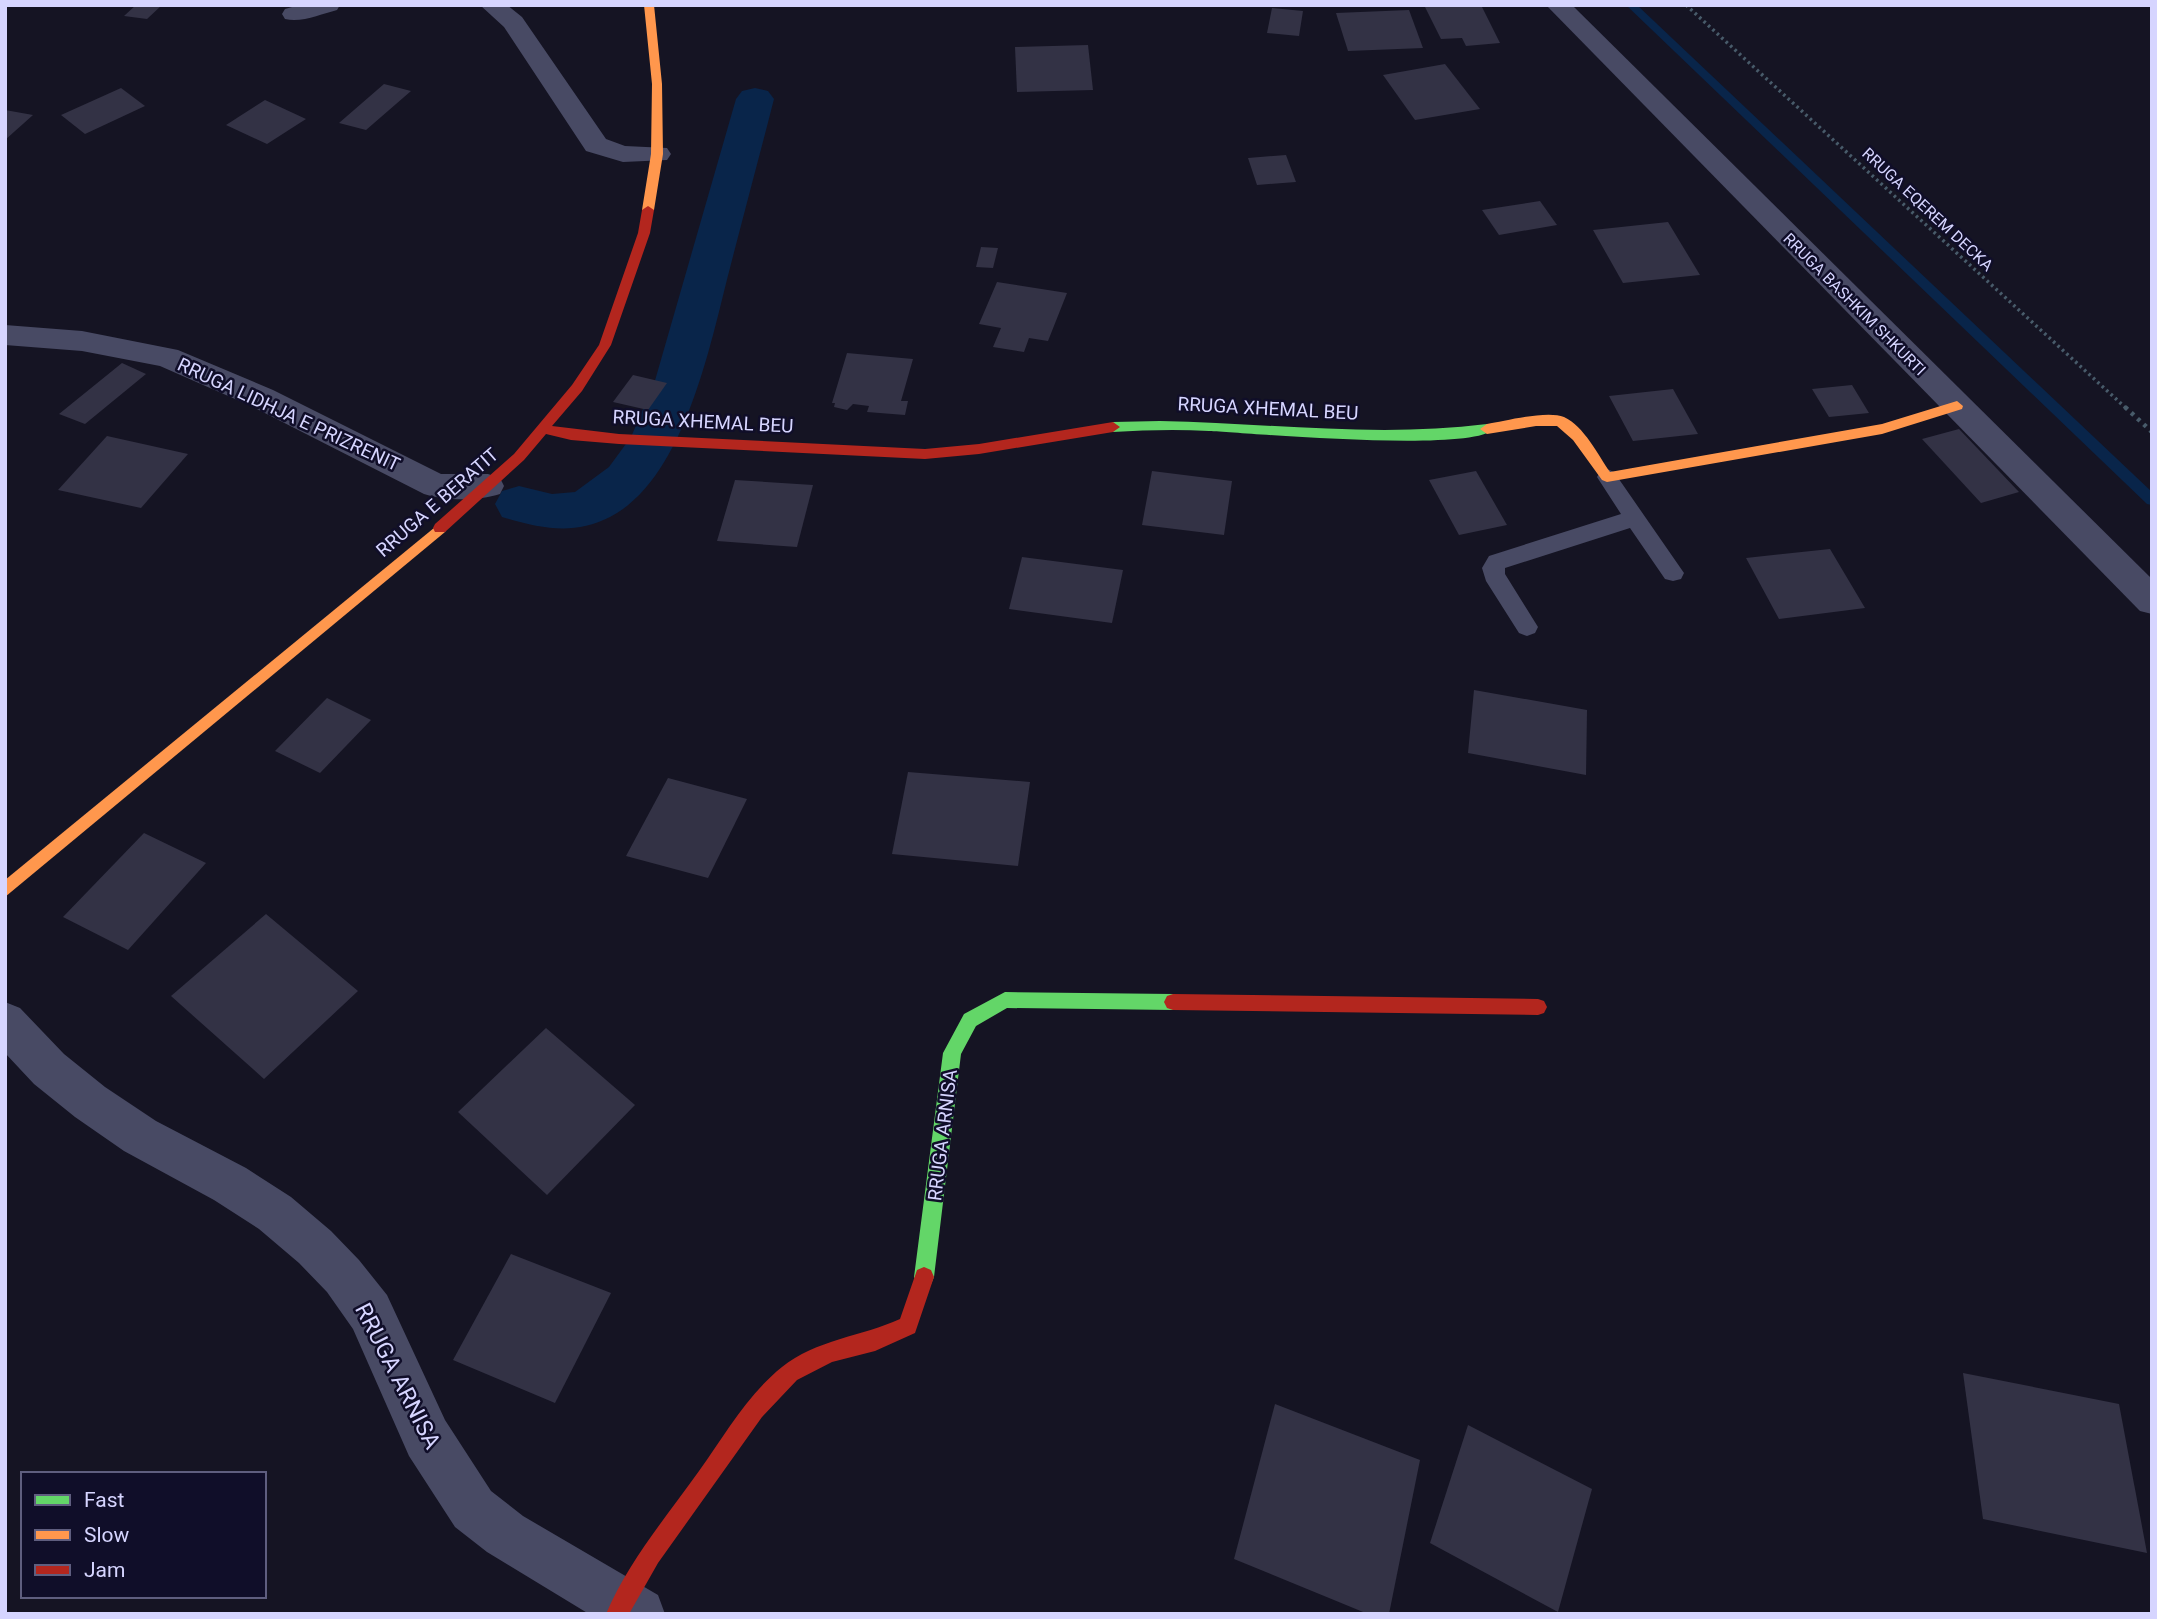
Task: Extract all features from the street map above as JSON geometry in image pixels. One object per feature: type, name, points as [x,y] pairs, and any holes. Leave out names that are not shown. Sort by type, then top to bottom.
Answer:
[{"type":"street","points":[[294,14],[328,5]]},
{"type":"street","points":[[492,5],[513,22],[597,145],[623,154],[657,154]]},
{"type":"street","name":"RRUGA E BERATIT","points":[[5,890],[368,590],[488,486],[544,429],[578,388],[606,345],[644,233],[657,154],[657,84],[649,5]]},
{"type":"street","name":"RRUGA BASHKIM SHKURTI","points":[[1558,5],[2152,601]]},
{"type":"street","name":"RRUGA LIDHJA E PRIZRENIT","points":[[5,335],[82,341],[167,357],[262,398],[436,486],[488,486]]},
{"type":"street","points":[[1607,477],[1882,429],[1957,407]]},
{"type":"street","name":"RRUGA XHEMAL BEU","points":[[544,429],[564,434],[619,439],[925,454],[963,451],[1084,431],[1139,425],[1414,436],[1466,433],[1554,420],[1570,428],[1607,477]]},
{"type":"street","name":"RRUGA ARNISA","points":[[5,1022],[48,1069],[90,1102],[140,1136],[230,1184],[275,1213],[315,1247],[343,1276],[370,1312],[427,1438],[473,1509],[505,1534],[626,1610],[651,1556],[755,1410],[790,1373],[829,1353],[875,1341],[908,1326],[924,1281],[952,1053],[970,1020],[1005,1000],[1538,1007]]},
{"type":"lane","points":[[1607,477],[1673,573]]},
{"type":"lane","points":[[1527,626],[1494,575],[1493,568],[1497,562],[1635,518]]},
{"type":"path","name":"RRUGA EQEREM DECKA","points":[[1686,5],[2152,432]]},
{"type":"building","points":[[136,5],[162,5],[147,19],[124,16]]},
{"type":"building","points":[[1424,5],[1481,5],[1500,43],[1466,46],[1462,38],[1441,39]]},
{"type":"building","points":[[1272,8],[1303,11],[1299,36],[1267,33]]},
{"type":"building","points":[[1409,10],[1423,48],[1348,51],[1336,13]]},
{"type":"building","points":[[1088,45],[1093,90],[1017,92],[1015,47]]},
{"type":"building","points":[[1445,64],[1480,109],[1415,120],[1383,75]]},
{"type":"building","points":[[384,84],[411,91],[366,130],[339,123]]},
{"type":"building","points":[[121,88],[145,106],[85,134],[61,115]]},
{"type":"building","points":[[265,100],[306,119],[267,144],[226,125]]},
{"type":"building","points":[[5,110],[33,115],[5,140]]},
{"type":"building","points":[[1286,155],[1296,182],[1257,185],[1248,158]]},
{"type":"building","points":[[1540,201],[1557,225],[1499,235],[1482,210]]},
{"type":"building","points":[[1668,222],[1700,275],[1623,283],[1593,230]]},
{"type":"building","points":[[981,247],[998,248],[993,268],[976,267]]},
{"type":"building","points":[[997,282],[1067,293],[1048,341],[1029,338],[1024,352],[993,347],[1001,328],[979,324]]},
{"type":"building","points":[[847,353],[913,359],[901,401],[908,401],[905,415],[867,412],[869,406],[853,404],[847,410],[834,407],[835,403],[832,403]]},
{"type":"building","points":[[122,363],[146,374],[85,424],[59,414]]},
{"type":"building","points":[[633,375],[667,383],[648,410],[613,402]]},
{"type":"building","points":[[1852,385],[1869,413],[1829,417],[1812,389]]},
{"type":"building","points":[[1673,389],[1698,434],[1633,441],[1609,396]]},
{"type":"building","points":[[1959,429],[2019,492],[1981,503],[1922,439]]},
{"type":"building","points":[[107,436],[188,454],[141,508],[58,490]]},
{"type":"building","points":[[1152,471],[1232,481],[1224,535],[1142,525]]},
{"type":"building","points":[[1476,471],[1507,525],[1459,535],[1429,480]]},
{"type":"building","points":[[735,480],[813,485],[797,547],[717,541]]},
{"type":"building","points":[[1830,549],[1865,608],[1779,619],[1746,558]]},
{"type":"building","points":[[1022,557],[1123,570],[1112,623],[1009,609]]},
{"type":"building","points":[[1474,690],[1587,710],[1586,775],[1468,753]]},
{"type":"building","points":[[327,698],[371,720],[320,773],[275,751]]},
{"type":"building","points":[[908,772],[1030,782],[1018,866],[892,854]]},
{"type":"building","points":[[668,778],[747,799],[708,878],[626,856]]},
{"type":"building","points":[[144,833],[206,863],[128,950],[63,917]]},
{"type":"building","points":[[266,914],[358,991],[264,1079],[171,996]]},
{"type":"building","points":[[546,1028],[635,1105],[547,1195],[458,1112]]},
{"type":"building","points":[[511,1254],[611,1293],[555,1403],[453,1360]]},
{"type":"building","points":[[1963,1373],[2119,1404],[2147,1553],[1983,1519]]},
{"type":"building","points":[[1275,1404],[1420,1460],[1389,1614],[1368,1614],[1234,1559]]},
{"type":"building","points":[[1468,1425],[1592,1489],[1558,1612],[1430,1543]]},
{"type":"waterway","points":[[1631,5],[2152,500]]},
{"type":"waterway","points":[[519,504],[559,513],[592,505],[610,494],[626,479],[651,442],[677,384],[755,99]]},
{"type":"traffic: fast","points":[[1113,427],[1206,426],[1394,437],[1487,429]]},
{"type":"traffic: fast","points":[[924,1277],[952,1053],[970,1020],[1005,1000],[1173,1002]]},
{"type":"traffic: slow","points":[[648,210],[657,154],[657,84],[649,5]]},
{"type":"traffic: slow","points":[[1487,429],[1536,421],[1560,421],[1578,437],[1607,477],[1882,429],[1957,406]]},
{"type":"traffic: slow","points":[[5,890],[440,528]]},
{"type":"traffic: jam","points":[[440,528],[519,457],[577,388],[605,345],[644,233],[648,210]]},
{"type":"traffic: jam","points":[[544,429],[571,435],[619,439],[925,454],[979,449],[1113,427]]},
{"type":"traffic: jam","points":[[1173,1002],[1538,1007]]},
{"type":"traffic: jam","points":[[617,1614],[651,1556],[755,1410],[790,1373],[829,1353],[875,1341],[908,1326],[924,1277]]}]
